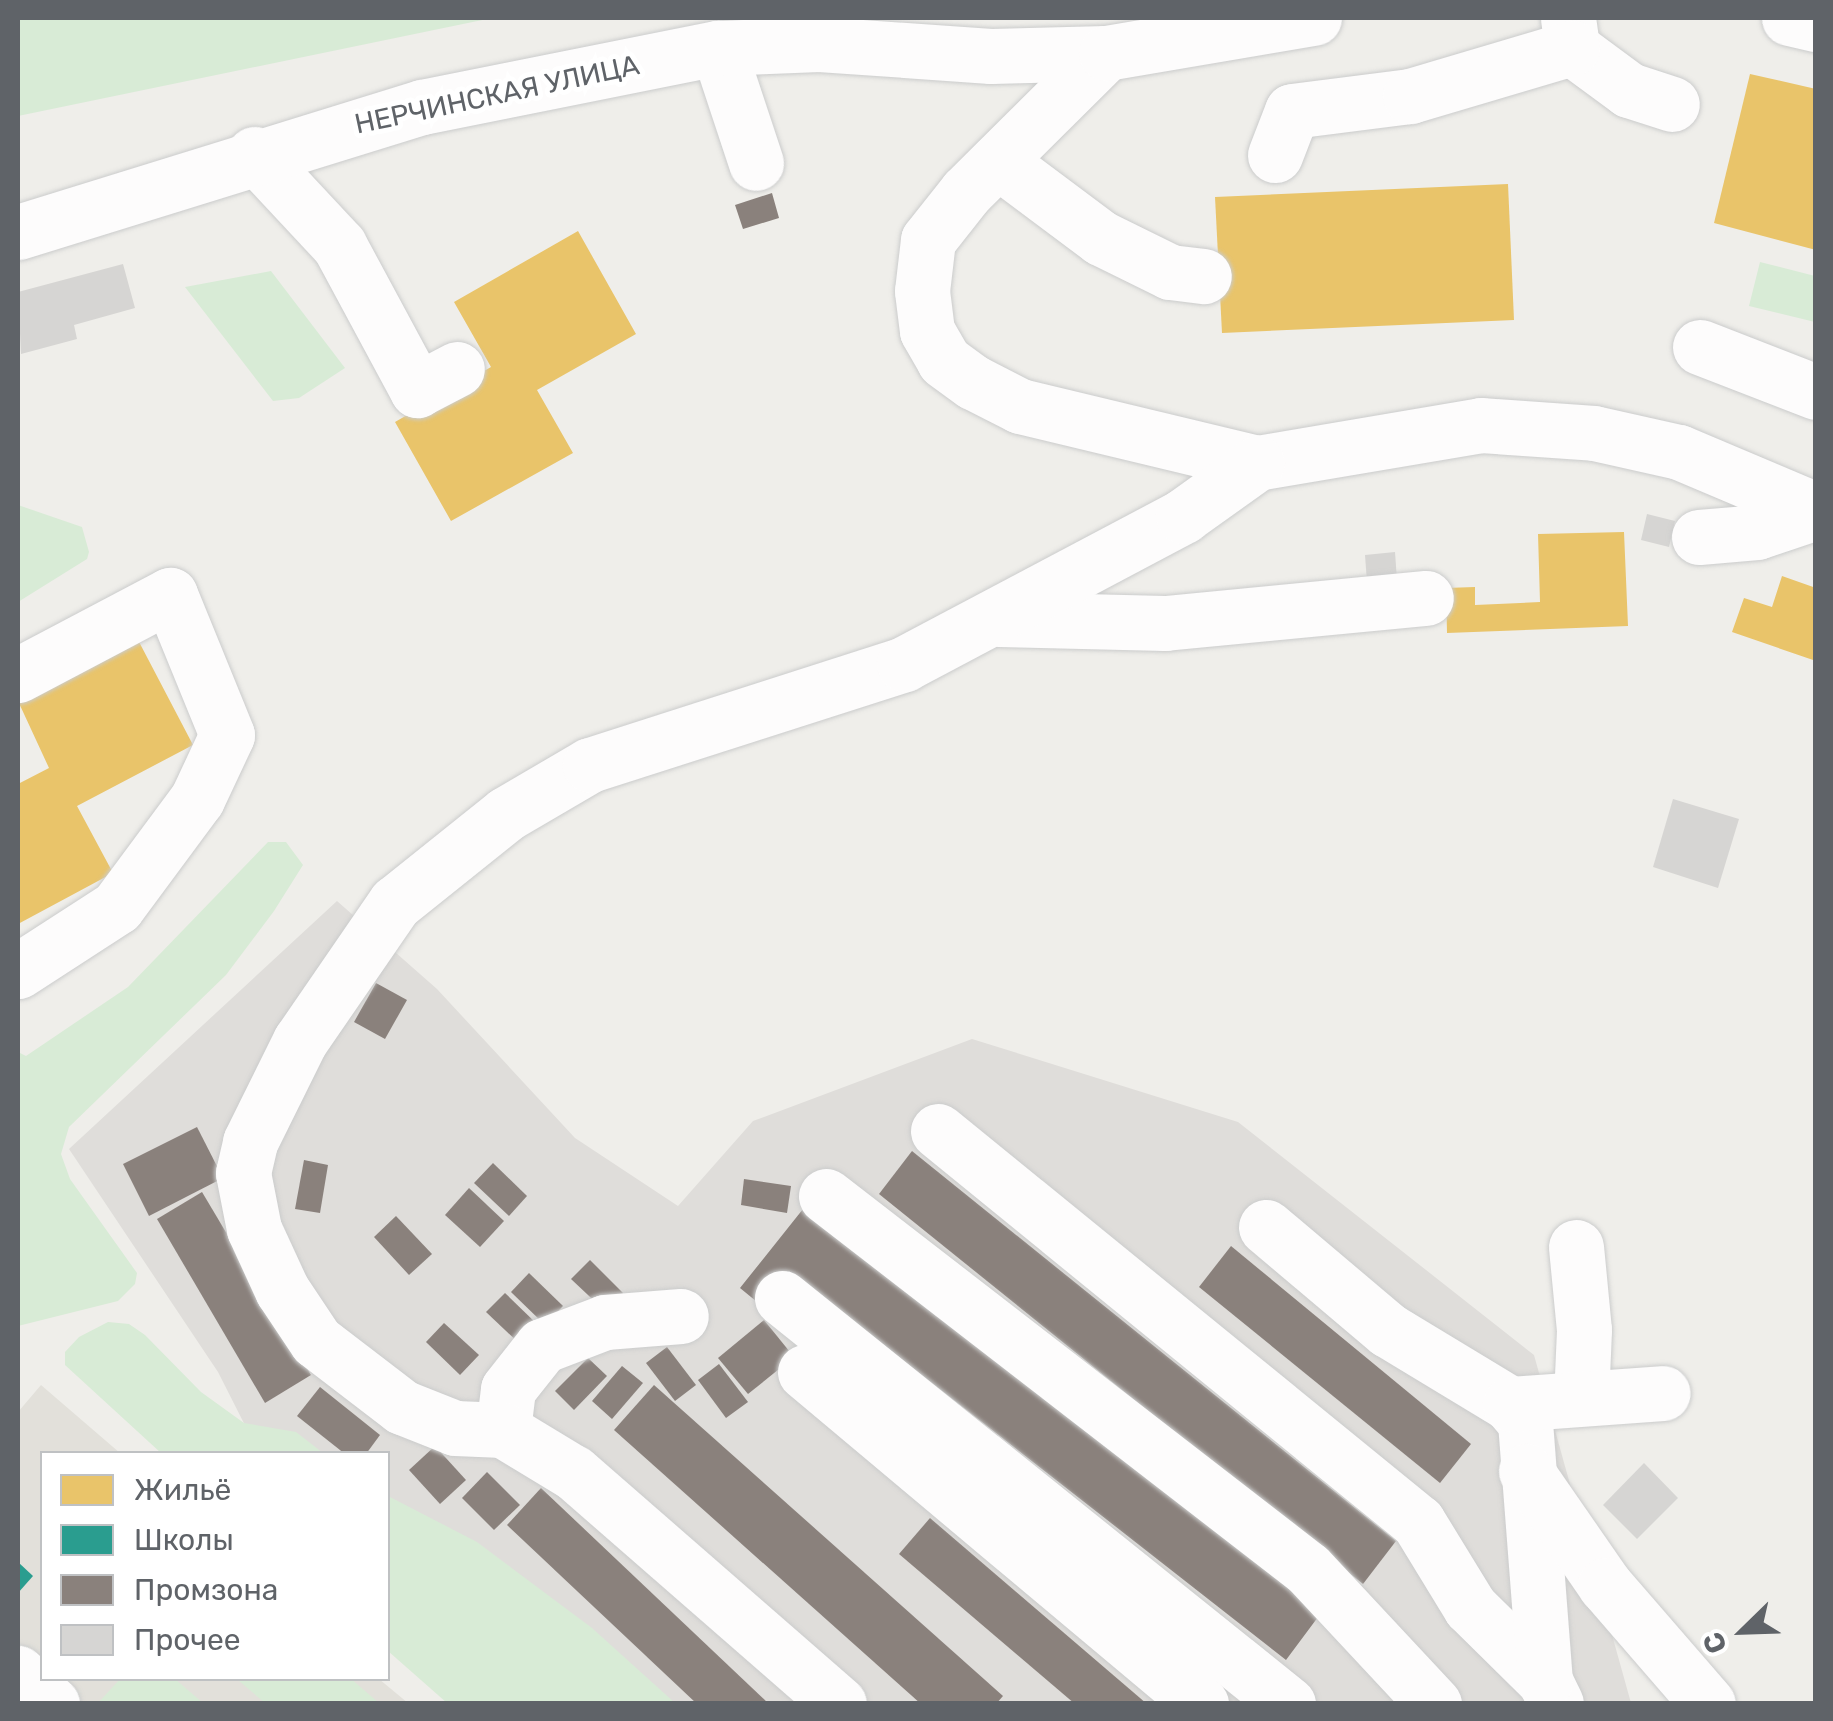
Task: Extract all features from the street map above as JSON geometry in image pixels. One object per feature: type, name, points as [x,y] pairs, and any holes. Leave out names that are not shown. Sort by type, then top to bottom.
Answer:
[{"type":"street","name":"НЕРЧИНСКАЯ УЛИЦА","points":[[18,232],[254,154],[422,106],[718,48],[819,44],[991,56],[1106,53],[1314,18]]},
{"type":"street","points":[[1790,18],[1816,24]]},
{"type":"street","points":[[1274,155],[1292,111],[1410,96],[1570,33],[1629,90],[1672,104]]},
{"type":"street","points":[[718,48],[756,163]]},
{"type":"street","points":[[1106,53],[998,161],[928,240],[922,292],[927,331],[944,361],[1020,406],[1257,464]]},
{"type":"street","points":[[254,154],[339,245],[418,390],[457,369]]},
{"type":"street","points":[[998,161],[1100,238],[1170,272],[1204,276]]},
{"type":"street","points":[[1700,347],[1816,392]]},
{"type":"street","points":[[839,1704],[610,1498],[503,1430],[454,1428],[402,1407],[316,1341],[282,1290],[254,1230],[243,1174],[250,1142],[300,1042],[395,903],[506,814],[590,765],[904,664],[999,619],[1183,516],[1257,464],[1428,430],[1528,426],[1679,452],[1816,511]]},
{"type":"street","points":[[1699,536],[1757,532],[1816,511]]},
{"type":"street","points":[[18,676],[170,596],[227,735],[197,800],[118,907],[18,970]]},
{"type":"street","points":[[999,619],[1166,623],[1426,598]]},
{"type":"street","points":[[938,1130],[1418,1522],[1470,1607],[1550,1692]]},
{"type":"street","points":[[826,1196],[1308,1569],[1434,1704]]},
{"type":"street","points":[[1266,1228],[1388,1330],[1510,1404],[1525,1422],[1526,1471],[1550,1692]]},
{"type":"street","points":[[1576,1247],[1584,1330],[1581,1398]]},
{"type":"street","points":[[782,1298],[1288,1704]]},
{"type":"street","points":[[503,1430],[508,1389],[542,1346],[605,1322],[681,1316]]},
{"type":"street","points":[[805,1372],[1200,1704]]},
{"type":"street","points":[[1510,1404],[1663,1393]]},
{"type":"street","points":[[1526,1471],[1605,1585],[1708,1704]]},
{"type":"street","points":[[18,1672],[52,1704]]},
{"type":"shaded area","points":[[337,901],[437,989],[575,1138],[678,1206],[753,1121],[972,1039],[1238,1122],[1534,1355],[1631,1703],[632,1703],[390,1500],[390,1451],[258,1451],[218,1372],[69,1149]]},
{"type":"shaded area","points":[[41,1385],[118,1451],[40,1451],[40,1681],[381,1681],[408,1703],[18,1704],[18,1412]]},
{"type":"green space","points":[[18,18],[492,18],[18,116]]},
{"type":"green space","points":[[1760,262],[1815,276],[1815,322],[1749,306]]},
{"type":"green space","points":[[271,271],[345,368],[299,398],[273,401],[185,287]]},
{"type":"green space","points":[[18,505],[82,527],[89,552],[87,559],[18,602]]},
{"type":"green space","points":[[268,842],[286,842],[303,865],[274,911],[226,975],[69,1127],[61,1154],[70,1179],[137,1273],[135,1284],[118,1301],[18,1326],[18,1052],[26,1056],[128,987]]},
{"type":"green space","points":[[108,1322],[129,1324],[201,1392],[244,1423],[296,1432],[320,1451],[159,1451],[65,1365],[65,1352],[79,1337]]},
{"type":"green space","points":[[390,1497],[477,1542],[592,1628],[675,1703],[447,1703],[390,1653]]},
{"type":"green space","points":[[118,1681],[177,1681],[203,1703],[98,1703]]},
{"type":"green space","points":[[239,1681],[353,1681],[379,1703],[265,1703]]},
{"type":"building: Жильё","points":[[1750,74],[1816,89],[1816,250],[1714,223]]},
{"type":"building: Жильё","points":[[1508,184],[1514,320],[1222,333],[1215,197]]},
{"type":"building: Жильё","points":[[578,231],[636,334],[537,390],[573,453],[451,521],[395,422],[491,367],[454,302]]},
{"type":"building: Жильё","points":[[1624,532],[1628,626],[1447,633],[1446,588],[1475,587],[1475,605],[1540,602],[1538,534]]},
{"type":"building: Жильё","points":[[1782,576],[1816,588],[1816,661],[1732,632],[1744,598],[1772,607]]},
{"type":"building: Жильё","points":[[137,638],[193,745],[77,806],[113,873],[18,924],[18,784],[49,768],[18,701]]},
{"type":"building: Школы","points":[[18,1562],[33,1576],[18,1593]]},
{"type":"building: Промзона","points":[[772,193],[779,218],[743,229],[735,205]]},
{"type":"building: Промзона","points":[[376,983],[407,1000],[385,1039],[354,1022]]},
{"type":"building: Промзона","points":[[197,1127],[223,1178],[149,1216],[123,1164]]},
{"type":"building: Промзона","points":[[912,1151],[1396,1541],[1363,1584],[879,1194]]},
{"type":"building: Промзона","points":[[304,1160],[328,1165],[320,1213],[295,1209]]},
{"type":"building: Промзона","points":[[493,1163],[527,1196],[509,1216],[474,1183]]},
{"type":"building: Промзона","points":[[744,1179],[791,1186],[787,1213],[741,1205]]},
{"type":"building: Промзона","points":[[469,1188],[504,1221],[480,1247],[445,1215]]},
{"type":"building: Промзона","points":[[202,1192],[311,1375],[265,1403],[157,1219]]},
{"type":"building: Промзона","points":[[803,1209],[1321,1613],[1286,1660],[789,1271],[762,1306],[740,1288]]},
{"type":"building: Промзона","points":[[396,1216],[432,1254],[409,1275],[374,1237]]},
{"type":"building: Промзона","points":[[1231,1246],[1471,1444],[1440,1483],[1199,1287]]},
{"type":"building: Промзона","points":[[590,1260],[623,1293],[606,1312],[571,1279]]},
{"type":"building: Промзона","points":[[529,1273],[563,1306],[545,1325],[511,1292]]},
{"type":"building: Промзона","points":[[505,1293],[539,1326],[521,1345],[486,1312]]},
{"type":"building: Промзона","points":[[764,1320],[794,1357],[748,1394],[718,1358]]},
{"type":"building: Промзона","points":[[444,1323],[479,1355],[460,1375],[426,1342]]},
{"type":"building: Промзона","points":[[667,1347],[696,1385],[675,1401],[646,1363]]},
{"type":"building: Промзона","points":[[588,1358],[607,1376],[574,1410],[555,1391]]},
{"type":"building: Промзона","points":[[719,1364],[748,1402],[726,1418],[698,1380]]},
{"type":"building: Промзона","points":[[622,1366],[643,1383],[612,1419],[592,1401]]},
{"type":"building: Промзона","points":[[654,1385],[1003,1696],[996,1704],[921,1704],[614,1430]]},
{"type":"building: Промзона","points":[[320,1387],[380,1435],[368,1451],[341,1451],[297,1416]]},
{"type":"building: Промзона","points":[[435,1446],[466,1480],[440,1504],[409,1470]]},
{"type":"building: Промзона","points":[[487,1472],[520,1505],[494,1530],[462,1498]]},
{"type":"building: Промзона","points":[[541,1488],[769,1704],[697,1704],[507,1525]]},
{"type":"building: Промзона","points":[[930,1518],[1147,1704],[1075,1704],[899,1554]]},
{"type":"building: Прочее","points":[[123,264],[135,308],[74,325],[77,339],[21,354],[18,292]]},
{"type":"building: Прочее","points":[[1647,514],[1675,521],[1669,547],[1641,540]]},
{"type":"building: Прочее","points":[[1395,552],[1397,580],[1367,582],[1365,555]]},
{"type":"building: Прочее","points":[[1673,799],[1739,819],[1718,888],[1653,867]]},
{"type":"building: Прочее","points":[[1644,1463],[1678,1498],[1637,1539],[1603,1505]]}]
